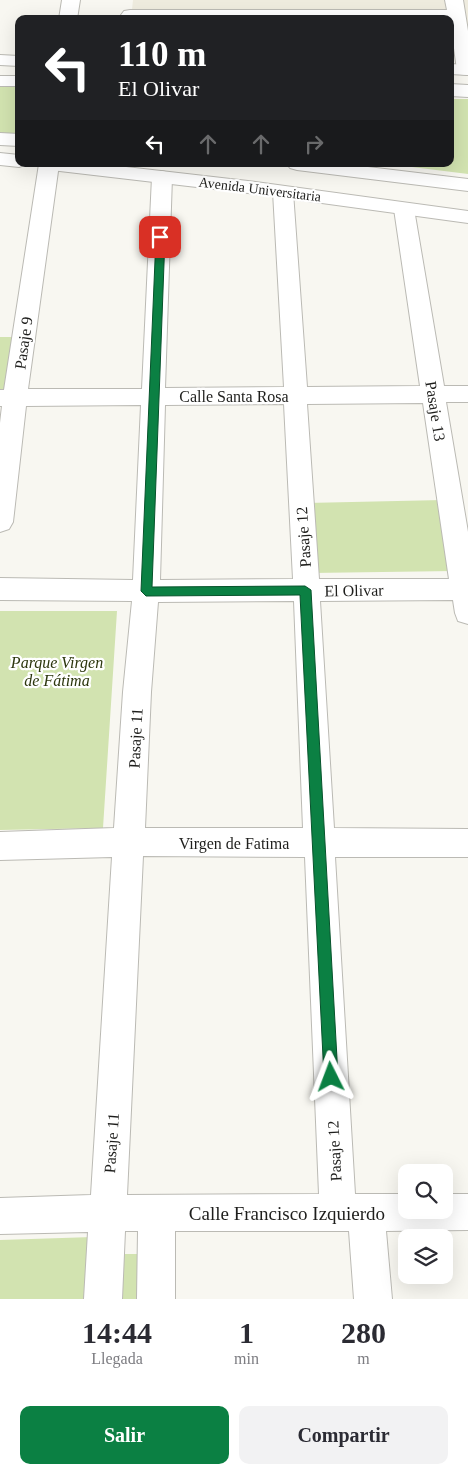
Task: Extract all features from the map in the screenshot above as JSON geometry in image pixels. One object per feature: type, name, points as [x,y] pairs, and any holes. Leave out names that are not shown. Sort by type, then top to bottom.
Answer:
[{"type":"street","points":[[69,15],[71,0]]},
{"type":"street","points":[[131,11],[455,8],[459,64]]},
{"type":"street","points":[[0,60],[15,61]]},
{"type":"street","points":[[0,81],[15,81]]},
{"type":"street","points":[[454,90],[468,91]]},
{"type":"street","points":[[0,139],[15,140]]},
{"type":"street","points":[[0,159],[15,161]]},
{"type":"street","name":"Pasaje 9","points":[[0,522],[8,398],[49,167]]},
{"type":"street","name":"Avenida Universitaria","points":[[76,167],[468,217]]},
{"type":"street","name":"Avenida Universitaria","points":[[321,167],[468,185]]},
{"type":"street","name":"Pasaje 11","points":[[103,1299],[138,692],[146,591],[162,177]]},
{"type":"street","name":"Pasaje 12","points":[[283,192],[296,395],[294,410],[319,844],[352,1213],[373,1299]]},
{"type":"street","name":"Pasaje 13","points":[[404,209],[467,597]]},
{"type":"street","name":"Calle Santa Rosa","points":[[8,398],[468,394]]},
{"type":"street","name":"El Olivar","points":[[0,590],[305,590],[467,597]]},
{"type":"street","name":"Virgen de Fatima","points":[[0,846],[130,842],[468,843]]},
{"type":"street","name":"Calle Francisco Izquierdo","points":[[0,1216],[107,1213],[468,1212]]},
{"type":"street","points":[[156,1299],[157,1213]]},
{"type":"shaded area","points":[[133,0],[468,0],[468,56],[454,55],[454,15],[131,15]]},
{"type":"green space","points":[[0,84],[15,85],[15,134],[0,133]]},
{"type":"green space","points":[[454,99],[468,99],[468,174],[412,167],[454,167]]},
{"type":"green space","points":[[0,337],[24,337],[15,397],[0,398]]},
{"type":"green space","points":[[443,500],[454,571],[311,573],[306,503]]},
{"type":"green space","name":"Parque Virgen de Fátima","points":[[0,611],[117,611],[103,828],[0,830]]},
{"type":"green space","points":[[93,1237],[91,1299],[0,1299],[0,1240]]},
{"type":"green space","points":[[105,1254],[157,1254],[156,1299],[103,1299]]},
{"type":"route","points":[[160,237],[146,591],[305,590],[331,1077]]}]
